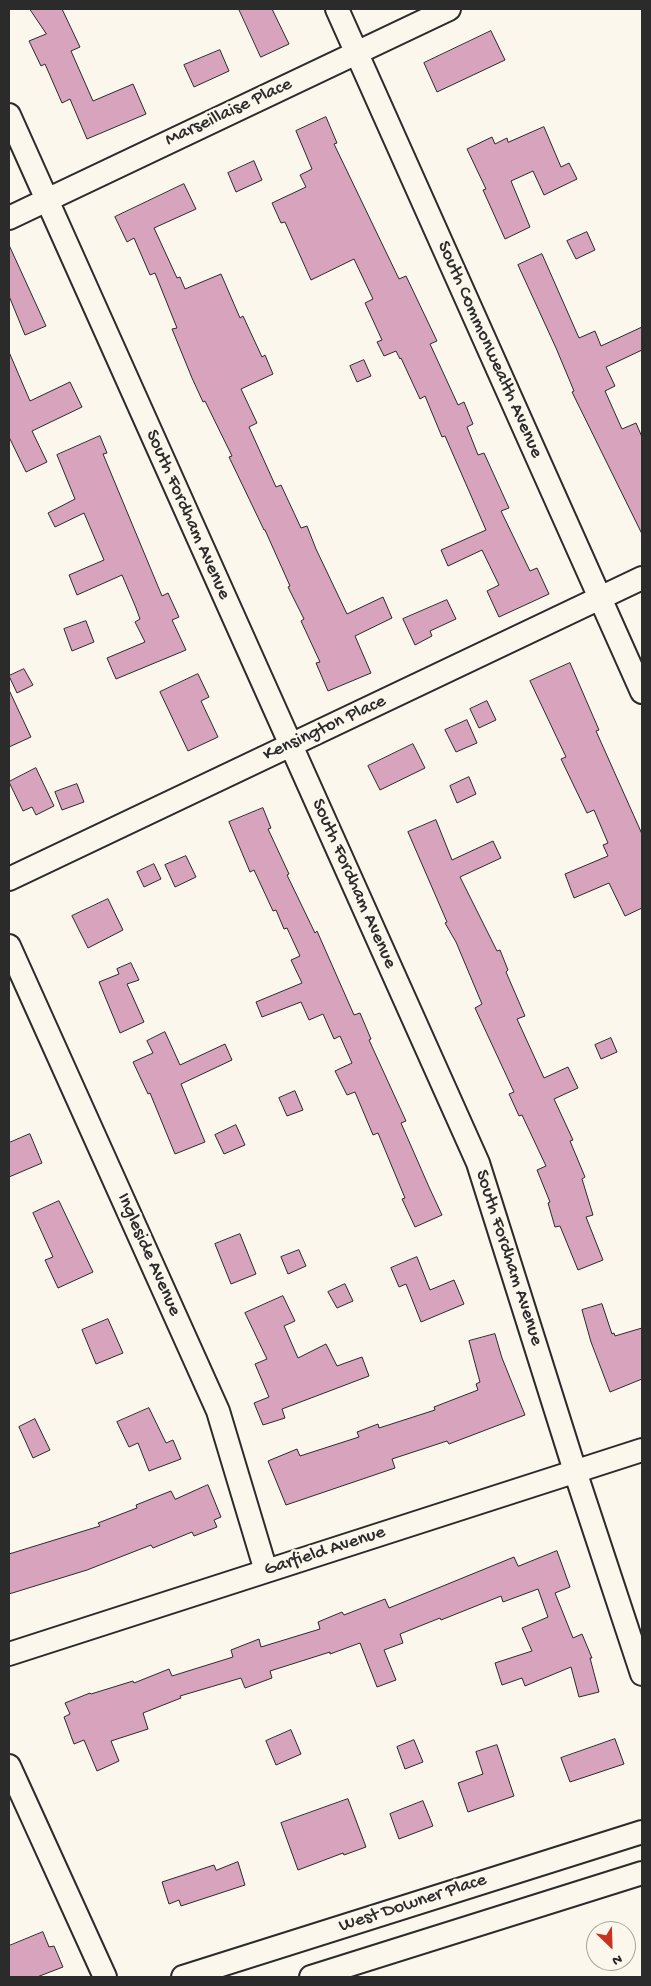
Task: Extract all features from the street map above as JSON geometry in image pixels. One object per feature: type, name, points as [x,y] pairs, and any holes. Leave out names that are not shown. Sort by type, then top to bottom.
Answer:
[{"type":"street","name":"South Commonwealth Avenue","points":[[337,9],[642,692]]},
{"type":"street","name":"Marseillaise Place","points":[[9,218],[449,9]]},
{"type":"street","name":"South Fordham Avenue","points":[[9,115],[478,1163],[575,1472],[642,1674]]},
{"type":"street","name":"Kensington Place","points":[[9,879],[642,578]]},
{"type":"street","name":"Ingleside Avenue","points":[[9,946],[218,1411],[266,1571]]},
{"type":"street","name":"Garfield Avenue","points":[[9,1654],[642,1450]]},
{"type":"street","points":[[9,1766],[105,1977]]},
{"type":"street","name":"West Downer Place","points":[[183,1977],[642,1832]]},
{"type":"street","name":"West Downer Place","points":[[311,1977],[642,1872]]},
{"type":"building","points":[[30,9],[62,9],[80,47],[71,51],[93,101],[133,84],[146,114],[87,139],[70,99],[62,103],[45,64],[41,66],[29,41],[46,34]]},
{"type":"building","points":[[239,9],[272,9],[289,44],[261,57]]},
{"type":"building","points":[[491,31],[505,60],[437,92],[424,63]]},
{"type":"building","points":[[220,50],[229,71],[194,87],[184,65]]},
{"type":"building","points":[[326,117],[337,143],[334,144],[399,279],[406,276],[437,341],[430,344],[458,405],[464,402],[473,424],[467,427],[478,455],[484,453],[509,508],[501,511],[530,571],[537,568],[549,594],[499,617],[487,591],[499,585],[482,550],[448,566],[441,550],[486,530],[445,436],[442,437],[425,396],[420,399],[396,351],[384,356],[377,342],[382,340],[365,303],[373,299],[354,259],[311,280],[285,222],[281,223],[272,203],[306,187],[300,175],[312,169],[296,131]]},
{"type":"building","points":[[544,127],[561,167],[569,163],[577,179],[544,195],[533,171],[511,181],[530,227],[505,239],[483,190],[486,189],[467,149],[492,137],[495,144],[507,138],[508,142]]},
{"type":"building","points":[[254,161],[262,180],[236,192],[228,173]]},
{"type":"building","points":[[184,184],[196,209],[154,228],[177,278],[180,277],[185,289],[221,274],[240,318],[243,316],[262,357],[265,355],[273,374],[241,389],[257,423],[249,427],[276,487],[281,485],[301,528],[307,526],[347,614],[383,597],[392,618],[355,636],[371,673],[328,691],[316,663],[320,662],[301,621],[304,619],[288,587],[290,586],[229,457],[232,456],[192,378],[172,329],[177,328],[155,273],[150,275],[134,238],[127,242],[115,217]]},
{"type":"building","points":[[587,232],[595,250],[576,259],[567,241]]},
{"type":"building","points":[[9,245],[46,326],[25,335],[9,296]]},
{"type":"building","points":[[542,254],[579,338],[595,331],[601,346],[642,327],[642,350],[606,367],[615,386],[605,391],[622,429],[636,423],[642,437],[642,534],[572,392],[574,391],[556,348],[518,265]]},
{"type":"building","points":[[9,352],[30,401],[70,382],[82,407],[32,431],[47,462],[26,472],[9,437]]},
{"type":"building","points":[[364,360],[371,376],[357,382],[350,366]]},
{"type":"building","points":[[100,436],[107,453],[103,454],[162,596],[168,593],[179,617],[172,620],[186,650],[116,679],[107,658],[145,642],[135,622],[140,619],[136,608],[122,575],[77,595],[69,575],[104,560],[84,513],[55,527],[48,513],[75,499],[57,455]]},
{"type":"building","points":[[447,600],[456,619],[430,631],[432,636],[415,645],[403,619]]},
{"type":"building","points":[[86,621],[94,642],[72,651],[64,629]]},
{"type":"building","points":[[570,663],[599,730],[596,731],[642,834],[642,908],[625,916],[609,883],[574,898],[565,874],[608,856],[603,845],[608,843],[594,810],[587,813],[561,759],[566,757],[530,681]]},
{"type":"building","points":[[24,669],[33,685],[17,693],[9,676]]},
{"type":"building","points":[[198,674],[209,697],[201,701],[218,737],[188,751],[160,692]]},
{"type":"building","points":[[9,690],[31,737],[9,747]]},
{"type":"building","points":[[487,701],[496,720],[479,728],[470,709]]},
{"type":"building","points":[[467,720],[477,743],[456,752],[445,730]]},
{"type":"building","points":[[413,744],[425,768],[380,790],[368,766]]},
{"type":"building","points":[[36,768],[54,806],[36,815],[32,807],[23,811],[9,782]]},
{"type":"building","points":[[469,777],[476,794],[457,803],[450,786]]},
{"type":"building","points":[[77,784],[84,802],[62,810],[55,792]]},
{"type":"building","points":[[263,808],[271,828],[268,829],[289,874],[287,875],[315,933],[317,931],[354,1015],[360,1013],[371,1039],[369,1040],[406,1121],[401,1123],[442,1215],[415,1227],[402,1199],[405,1198],[378,1133],[373,1135],[355,1092],[347,1095],[335,1071],[352,1063],[340,1036],[334,1039],[323,1014],[309,1020],[301,1002],[262,1017],[256,1002],[302,983],[291,960],[300,956],[287,928],[284,929],[276,910],[273,911],[254,870],[250,872],[229,822]]},
{"type":"building","points":[[436,820],[452,860],[493,841],[501,858],[460,877],[497,951],[500,950],[508,970],[506,972],[525,1016],[517,1019],[544,1078],[568,1067],[578,1088],[554,1099],[573,1140],[570,1141],[585,1177],[582,1179],[593,1215],[586,1217],[603,1260],[578,1270],[560,1226],[555,1227],[548,1203],[550,1202],[537,1170],[546,1166],[522,1115],[519,1116],[509,1094],[514,1092],[475,1008],[482,1004],[456,942],[445,923],[447,922],[408,832]]},
{"type":"building","points":[[186,856],[196,877],[175,887],[165,865]]},
{"type":"building","points":[[154,864],[161,879],[144,887],[137,872]]},
{"type":"building","points":[[108,899],[123,930],[88,948],[72,916]]},
{"type":"building","points":[[131,963],[139,980],[127,984],[144,1022],[120,1033],[99,982],[119,974],[117,969]]},
{"type":"building","points":[[165,1032],[180,1065],[225,1044],[232,1060],[181,1084],[205,1142],[175,1154],[150,1093],[148,1094],[133,1062],[153,1053],[147,1041]]},
{"type":"building","points":[[611,1038],[617,1052],[601,1059],[595,1045]]},
{"type":"building","points":[[295,1091],[303,1110],[287,1116],[279,1098]]},
{"type":"building","points":[[236,1125],[245,1145],[224,1154],[215,1135]]},
{"type":"building","points":[[30,1134],[42,1163],[9,1177],[9,1143]]},
{"type":"building","points":[[59,1201],[93,1272],[58,1288],[45,1260],[53,1257],[33,1213]]},
{"type":"building","points":[[240,1234],[256,1274],[231,1284],[215,1244]]},
{"type":"building","points":[[299,1250],[306,1266],[288,1274],[281,1257]]},
{"type":"building","points":[[417,1257],[430,1290],[454,1280],[464,1304],[421,1322],[406,1284],[399,1287],[391,1268]]},
{"type":"building","points":[[345,1284],[353,1301],[337,1308],[328,1292]]},
{"type":"building","points":[[283,1296],[295,1321],[284,1326],[298,1358],[326,1344],[337,1366],[362,1357],[369,1376],[282,1409],[285,1418],[263,1425],[254,1403],[269,1397],[255,1364],[267,1359],[245,1313]]},
{"type":"building","points":[[602,1304],[612,1334],[614,1333],[615,1336],[642,1328],[642,1379],[610,1392],[591,1342],[582,1310]]},
{"type":"building","points":[[108,1319],[123,1353],[96,1364],[82,1330]]},
{"type":"building","points":[[495,1334],[502,1358],[525,1415],[449,1444],[447,1441],[392,1459],[395,1468],[286,1505],[268,1461],[297,1449],[300,1456],[359,1437],[357,1432],[378,1424],[379,1428],[435,1410],[434,1407],[478,1390],[476,1384],[480,1382],[469,1341]]},
{"type":"building","points":[[149,1408],[166,1443],[173,1440],[181,1459],[149,1471],[138,1443],[129,1447],[117,1422]]},
{"type":"building","points":[[35,1419],[50,1450],[33,1458],[19,1427]]},
{"type":"building","points":[[208,1485],[221,1517],[214,1520],[217,1527],[194,1536],[192,1532],[153,1548],[151,1545],[87,1570],[9,1594],[9,1554],[100,1526],[98,1523],[137,1508],[136,1505],[171,1491],[175,1499]]},
{"type":"building","points":[[557,1551],[570,1587],[555,1593],[573,1638],[582,1634],[592,1658],[590,1658],[599,1692],[579,1697],[571,1667],[525,1686],[522,1678],[502,1685],[495,1663],[532,1651],[522,1628],[548,1617],[538,1589],[503,1602],[501,1596],[400,1634],[403,1643],[384,1650],[396,1680],[377,1687],[360,1643],[330,1654],[330,1652],[270,1671],[272,1678],[245,1688],[241,1678],[180,1696],[181,1698],[143,1713],[148,1729],[111,1741],[119,1761],[97,1771],[84,1740],[74,1744],[64,1717],[70,1714],[65,1703],[90,1693],[133,1681],[134,1683],[169,1669],[172,1676],[233,1657],[231,1650],[259,1639],[261,1647],[320,1629],[318,1622],[342,1612],[344,1615],[385,1599],[389,1608],[514,1557],[518,1566]]},
{"type":"building","points":[[291,1730],[301,1754],[276,1765],[266,1741]]},
{"type":"building","points":[[615,1739],[624,1764],[570,1782],[561,1758]]},
{"type":"building","points":[[414,1740],[423,1762],[405,1769],[397,1747]]},
{"type":"building","points":[[497,1745],[514,1796],[468,1812],[458,1783],[483,1774],[476,1752]]},
{"type":"building","points":[[348,1799],[366,1847],[344,1855],[343,1853],[298,1870],[281,1823]]},
{"type":"building","points":[[423,1801],[433,1826],[399,1839],[390,1814]]},
{"type":"building","points":[[238,1862],[245,1885],[181,1906],[179,1900],[169,1904],[162,1882],[214,1865],[216,1870]]},
{"type":"building","points":[[43,1932],[49,1947],[54,1946],[63,1967],[37,1977],[9,1977],[9,1946]]}]
